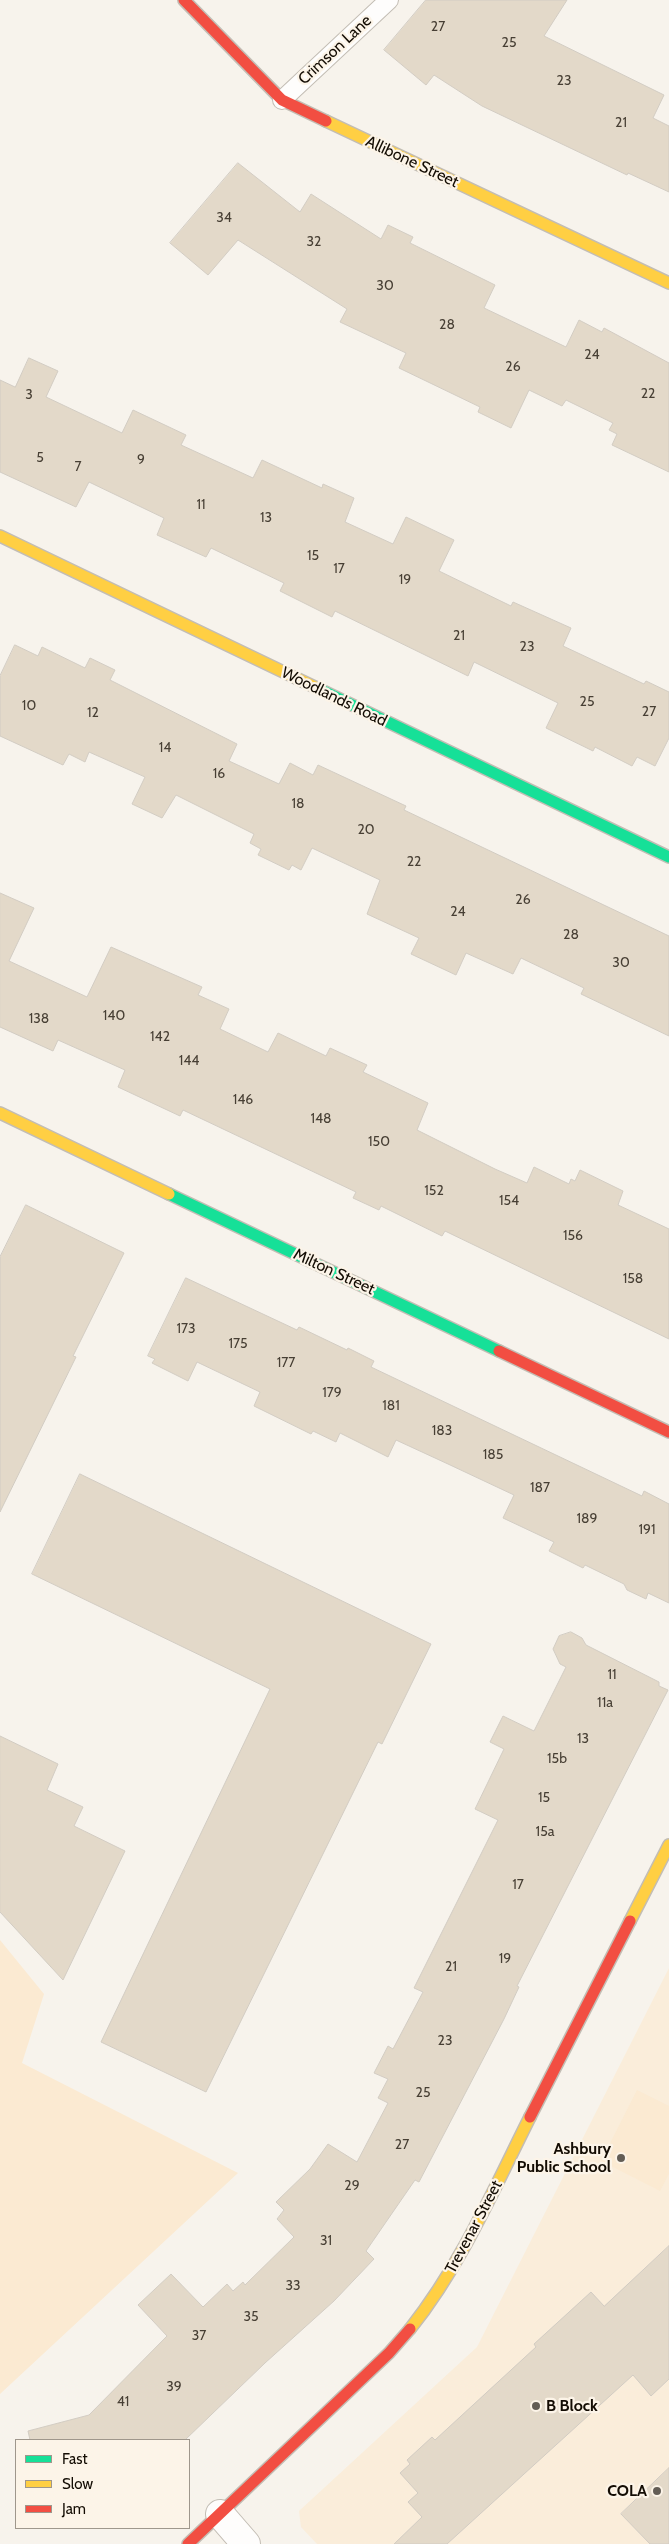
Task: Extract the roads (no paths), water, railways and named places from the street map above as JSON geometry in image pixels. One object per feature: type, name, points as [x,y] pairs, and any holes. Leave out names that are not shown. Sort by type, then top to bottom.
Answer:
[{"type":"street","name":"Allibone Street","points":[[184,0],[282,100],[669,283]]},
{"type":"street","name":"Woodlands Road","points":[[0,536],[669,857]]},
{"type":"street","name":"Milton Street","points":[[0,1113],[669,1432]]},
{"type":"street","name":"Trevenar Street","points":[[188,2544],[389,2353],[418,2323],[441,2288],[464,2247],[669,1845]]},
{"type":"street","points":[[220,2514],[246,2544]]},
{"type":"lane","name":"Crimson Lane","points":[[282,100],[389,0]]},
{"type":"place","name":"Ashbury Public School","points":[[621,2158]]},
{"type":"place","name":"B Block","points":[[536,2406]]},
{"type":"place","name":"COLA","points":[[657,2491]]}]
